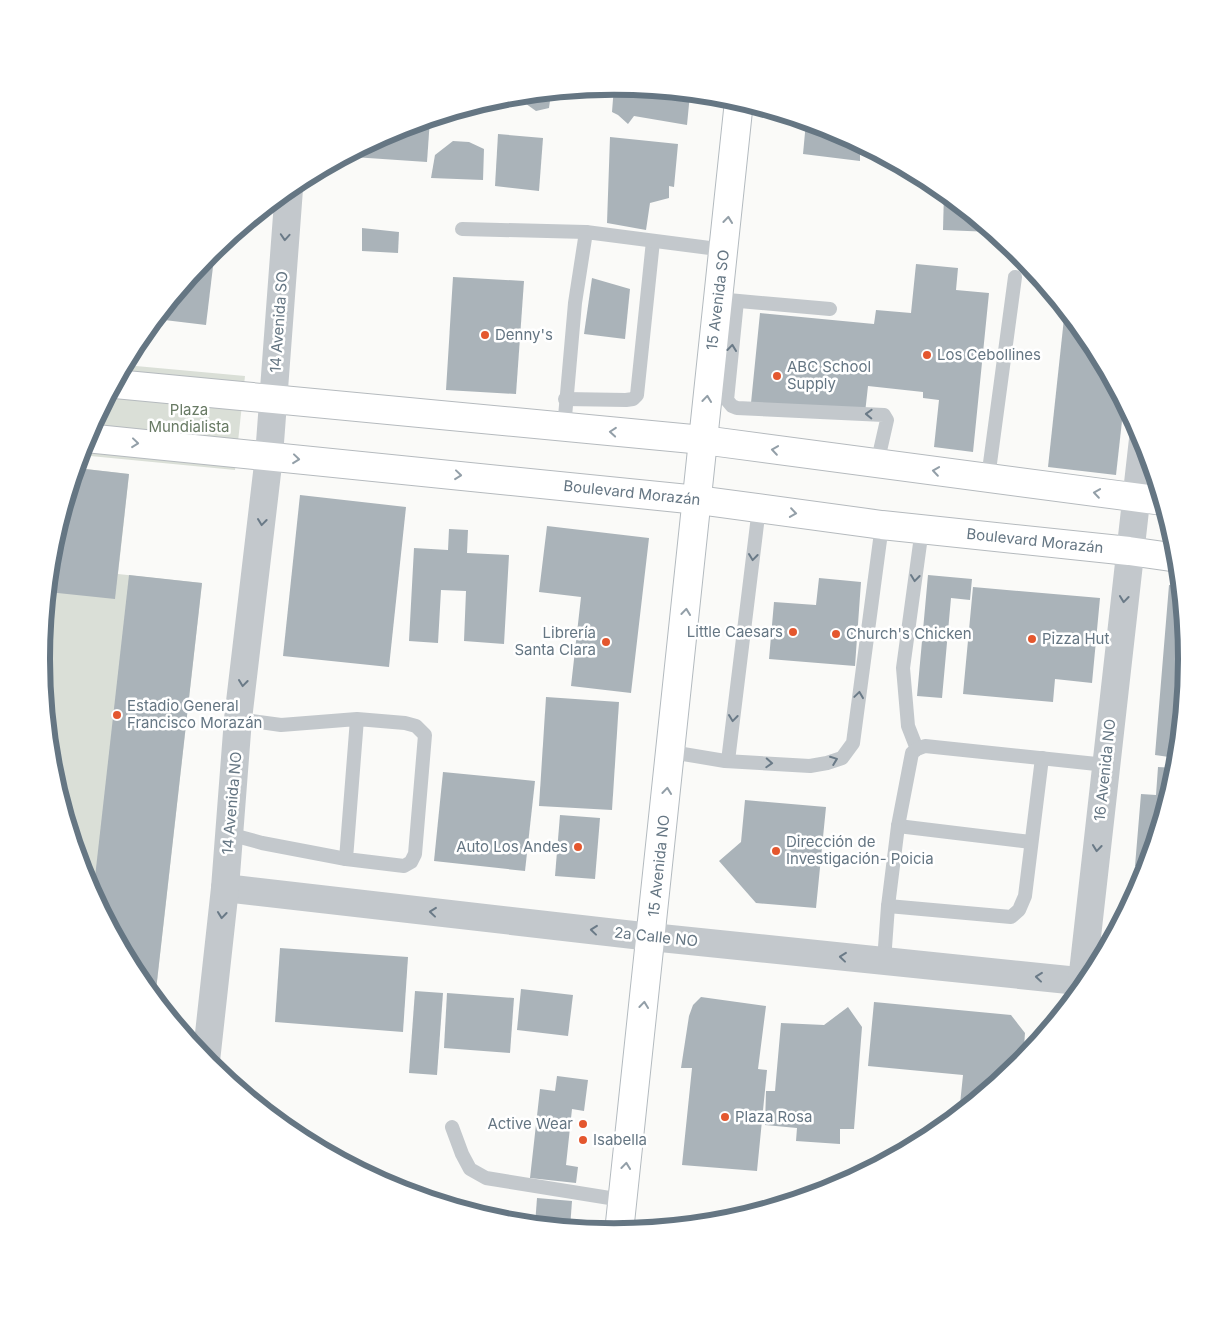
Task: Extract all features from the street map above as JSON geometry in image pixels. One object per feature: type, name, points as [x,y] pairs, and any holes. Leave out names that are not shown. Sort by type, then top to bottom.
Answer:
[{"type":"main road","name":"15 Avenida SO","points":[[698,500],[703,440],[727,300],[725,250],[739,109]]},
{"type":"main road","points":[[122,385],[703,440],[1156,500]]},
{"type":"main road","name":"Boulevard Morazán","points":[[95,439],[698,500],[882,526],[1130,551],[1169,557]]},
{"type":"main road","name":"15 Avenida NO","points":[[620,1224],[698,500]]},
{"type":"street","name":"14 Avenida SO","points":[[269,456],[288,199]]},
{"type":"street","name":"14 Avenida NO","points":[[207,1051],[225,888],[238,719],[269,456]]},
{"type":"street","name":"16 Avenida NO","points":[[1085,971],[1106,765],[1141,456]]},
{"type":"street","name":"2a Calle NO","points":[[225,888],[1076,984]]},
{"type":"lane","points":[[462,229],[586,232],[725,250]]},
{"type":"lane","points":[[564,428],[575,303],[586,232]]},
{"type":"lane","points":[[566,398],[626,400],[633,399],[636,395],[653,241]]},
{"type":"lane","points":[[988,478],[1015,277]]},
{"type":"lane","points":[[830,308],[727,300],[727,400],[732,406],[737,408],[884,414],[888,420],[877,464]]},
{"type":"lane","points":[[728,761],[759,508]]},
{"type":"lane","points":[[671,752],[728,761],[810,766],[842,758],[853,743],[882,526]]},
{"type":"lane","points":[[917,749],[908,726],[903,668],[922,529]]},
{"type":"lane","points":[[229,834],[262,843],[346,859],[404,866],[410,862],[415,854],[425,735],[416,726],[405,723],[357,719],[281,725],[238,719]]},
{"type":"lane","points":[[346,859],[357,719]]},
{"type":"lane","points":[[884,961],[888,906],[898,826],[912,753],[924,746],[1106,765]]},
{"type":"lane","points":[[888,906],[1011,917],[1019,910],[1025,896],[1042,758]]},
{"type":"lane","points":[[898,826],[1031,842]]},
{"type":"lane","points":[[452,1127],[470,1169],[486,1178],[622,1200]]},
{"type":"green space","name":"Plaza Mundialista","points":[[133,366],[245,376],[235,470],[88,456],[108,410]]},
{"type":"green space","name":"Estadio General Francisco Morazán","points":[[83,469],[129,474],[118,574],[202,583],[156,988],[126,942],[93,876],[69,806],[55,733],[51,696],[51,623],[61,549],[69,513]]},
{"type":"building","points":[[613,95],[651,96],[689,100],[687,125],[634,116],[628,124],[612,112]]},
{"type":"building","points":[[550,99],[549,108],[536,111],[524,103]]},
{"type":"building","points":[[429,126],[427,162],[357,157],[398,138]]},
{"type":"building","points":[[805,128],[860,151],[860,161],[803,154]]},
{"type":"building","points":[[498,134],[543,138],[539,191],[495,186]]},
{"type":"building","points":[[610,137],[678,144],[674,187],[669,186],[669,198],[650,203],[646,230],[607,223]]},
{"type":"building","points":[[453,141],[469,142],[484,149],[483,180],[431,178],[435,155]]},
{"type":"building","points":[[944,202],[983,232],[943,230]]},
{"type":"building","points":[[362,228],[399,232],[398,253],[362,251]]},
{"type":"building","points":[[214,261],[206,325],[164,320],[190,287]]},
{"type":"building","points":[[916,264],[958,268],[956,290],[989,293],[973,452],[934,447],[939,400],[923,398],[923,392],[868,386],[865,413],[751,403],[760,313],[874,324],[876,310],[911,313]]},
{"type":"building","name":"Denny's","points":[[453,277],[524,281],[516,394],[446,390]]},
{"type":"building","points":[[592,278],[630,289],[625,339],[584,334]]},
{"type":"building","points":[[1064,319],[1084,346],[1123,414],[1116,475],[1048,467]]},
{"type":"building","points":[[83,469],[129,474],[115,599],[54,593],[69,513]]},
{"type":"building","points":[[300,495],[406,507],[389,667],[283,656]]},
{"type":"building","name":"Librería Santa Clara","points":[[547,526],[649,538],[631,693],[571,686],[581,597],[539,592]]},
{"type":"building","points":[[449,529],[468,530],[467,553],[509,555],[504,644],[464,641],[466,591],[441,590],[438,643],[409,641],[414,548],[448,550]]},
{"type":"building","points":[[129,575],[202,583],[156,988],[126,942],[95,880]]},
{"type":"building","points":[[928,575],[972,579],[970,600],[951,598],[942,698],[917,696]]},
{"type":"building","points":[[819,578],[861,582],[855,666],[769,659],[774,602],[816,605]]},
{"type":"building","points":[[1169,585],[1174,585],[1178,623],[1179,660],[1174,733],[1169,761],[1169,757],[1155,755]]},
{"type":"building","name":"Pizza Hut","points":[[973,587],[1100,598],[1092,683],[1055,679],[1053,702],[963,694]]},
{"type":"building","points":[[546,697],[619,702],[612,810],[539,806]]},
{"type":"building","points":[[1158,767],[1168,768],[1160,806],[1149,841],[1140,866],[1135,866],[1141,794],[1156,795]]},
{"type":"building","points":[[443,772],[535,781],[525,871],[434,861]]},
{"type":"building","name":"Dirección de Investigación- Poicia","points":[[745,800],[826,807],[816,908],[756,903],[719,861],[741,842]]},
{"type":"building","name":"Auto Los Andes","points":[[560,815],[600,818],[595,879],[555,876]]},
{"type":"building","points":[[280,948],[408,957],[403,1032],[275,1022]]},
{"type":"building","points":[[521,989],[573,995],[568,1036],[517,1030]]},
{"type":"building","points":[[415,991],[443,993],[437,1075],[409,1073]]},
{"type":"building","points":[[447,993],[514,998],[510,1053],[444,1048]]},
{"type":"building","points":[[701,997],[766,1006],[758,1069],[767,1070],[757,1171],[682,1165],[692,1068],[681,1068],[689,1016],[693,1005]]},
{"type":"building","points":[[874,1002],[1011,1015],[1025,1033],[1024,1048],[987,1084],[960,1106],[963,1075],[868,1066]]},
{"type":"building","points":[[848,1007],[862,1027],[854,1129],[840,1129],[840,1144],[796,1141],[797,1128],[765,1125],[766,1091],[775,1091],[781,1023],[824,1025]]},
{"type":"building","points":[[557,1076],[588,1080],[584,1111],[572,1109],[566,1165],[578,1167],[576,1183],[530,1178],[540,1089],[555,1091]]},
{"type":"building","points":[[444,1198],[461,1199],[461,1203]]},
{"type":"building","points":[[537,1198],[572,1201],[570,1222],[536,1218]]},
{"type":"place","name":"Denny's","points":[[485,335]]},
{"type":"place","name":"Los Cebollines","points":[[927,355]]},
{"type":"place","name":"ABC School Supply","points":[[777,376]]},
{"type":"place","name":"Little Caesars","points":[[793,632]]},
{"type":"place","name":"Church's Chicken","points":[[836,634]]},
{"type":"place","name":"Pizza Hut","points":[[1032,639]]},
{"type":"place","name":"Librería Santa Clara","points":[[606,642]]},
{"type":"place","name":"Estadio General Francisco Morazán","points":[[117,715]]},
{"type":"place","name":"Auto Los Andes","points":[[578,847]]},
{"type":"place","name":"Dirección de Investigación- Poicia","points":[[776,851]]},
{"type":"place","name":"Plaza Rosa","points":[[725,1117]]},
{"type":"place","name":"Active Wear","points":[[583,1124]]},
{"type":"place","name":"Isabella","points":[[583,1140]]}]
